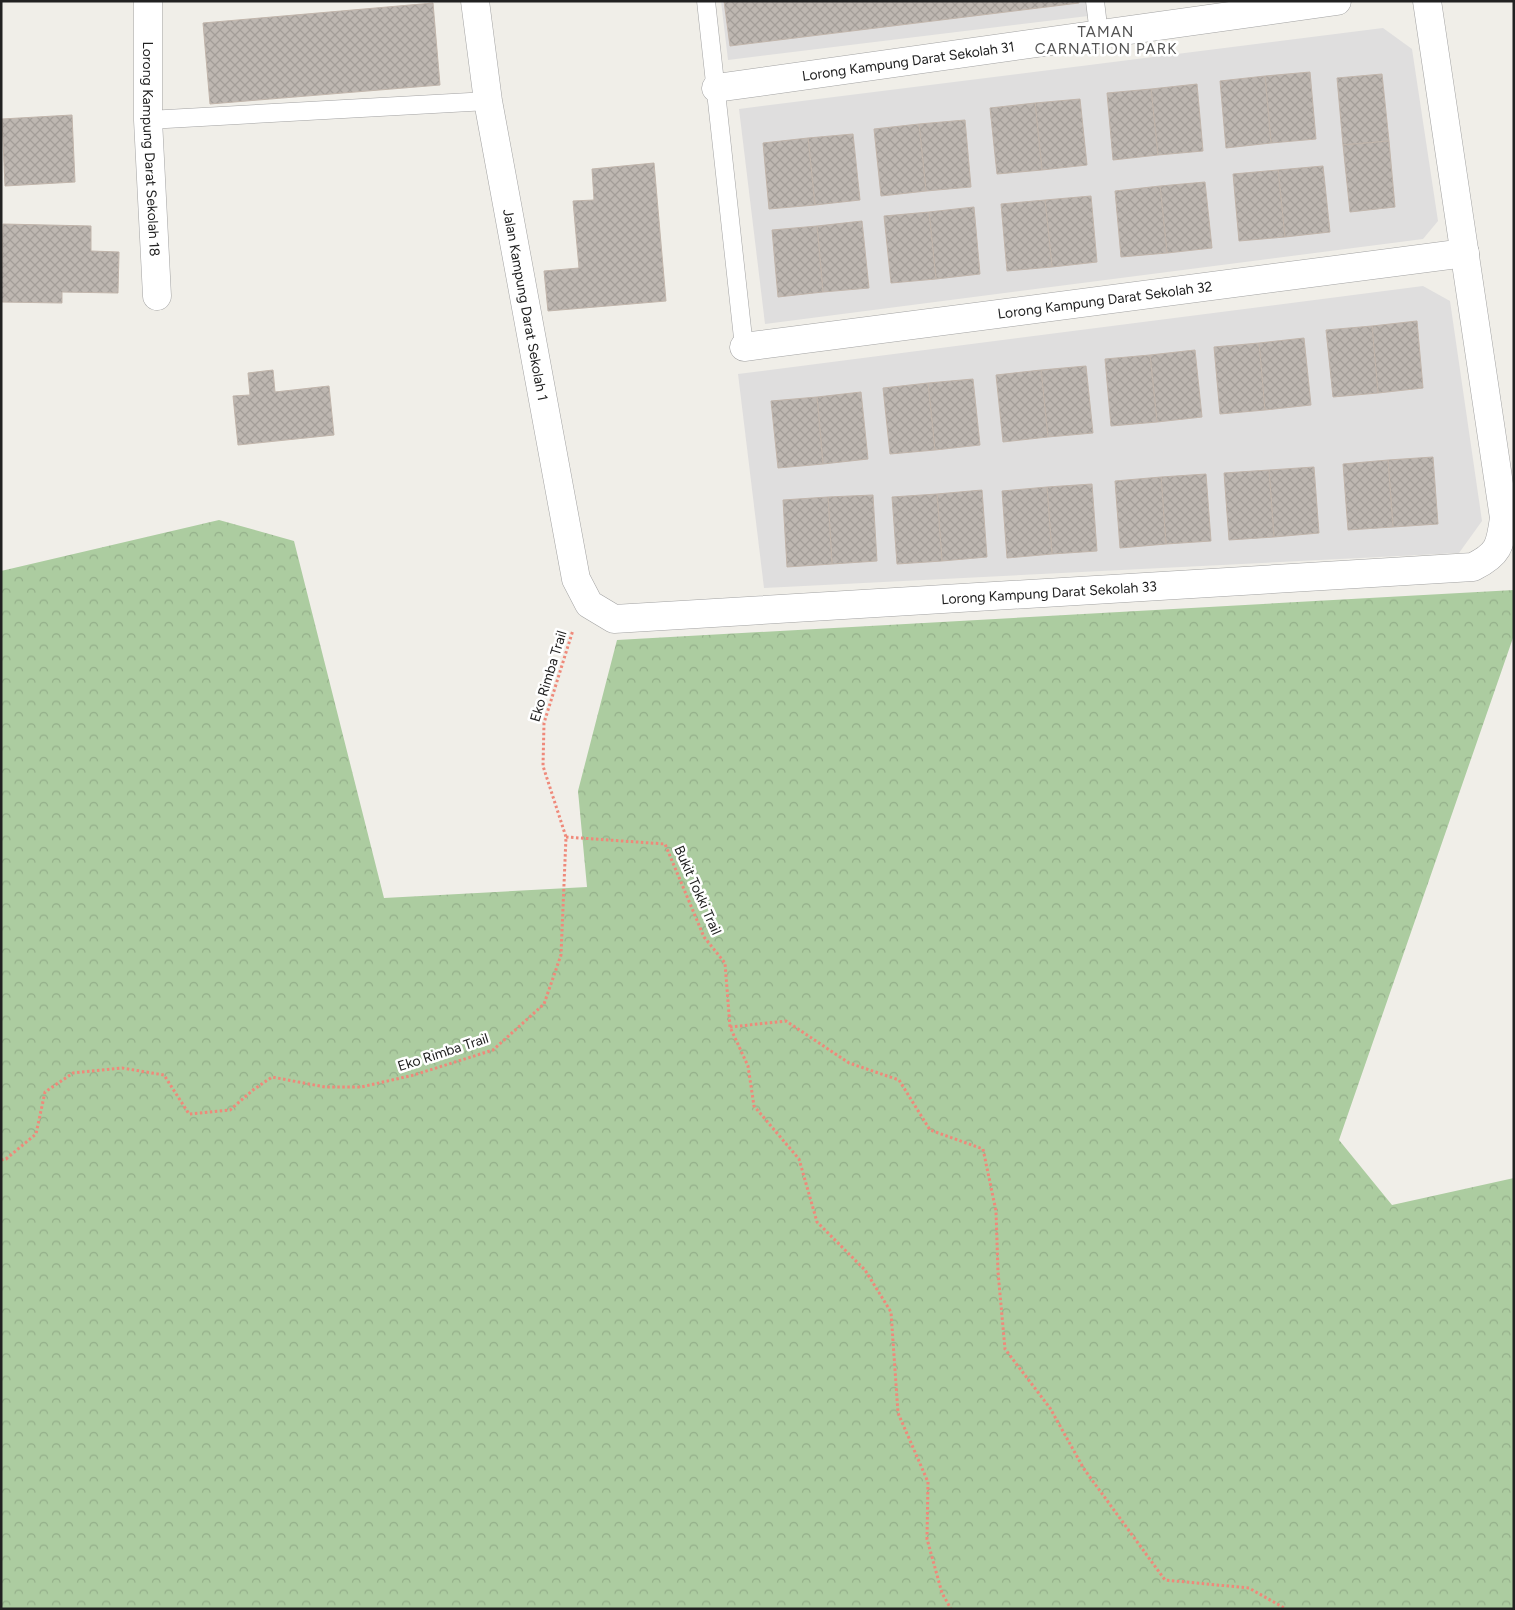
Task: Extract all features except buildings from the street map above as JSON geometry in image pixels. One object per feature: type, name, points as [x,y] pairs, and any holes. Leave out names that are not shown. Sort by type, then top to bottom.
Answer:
[{"type":"street","name":"Lorong Kampung Darat Sekolah 18","points":[[148,1],[148,120],[157,296]]},
{"type":"street","name":"Jalan Kampung Darat Sekolah 1","points":[[475,1],[488,101],[576,579],[589,604]]},
{"type":"street","name":"Lorong Kampung Darat Sekolah 31","points":[[716,88],[1338,1]]},
{"type":"street","points":[[1427,1],[1465,254]]},
{"type":"street","name":"Lorong Kampung Darat Sekolah 32","points":[[744,347],[1465,254]]},
{"type":"street","name":"Lorong Kampung Darat Sekolah 33","points":[[589,604],[614,619],[1473,567],[1490,558],[1501,540],[1504,518],[1465,254]]},
{"type":"lane","points":[[706,1],[744,347]]},
{"type":"lane","points":[[1095,1],[1099,34]]},
{"type":"lane","points":[[148,120],[488,101]]},
{"type":"path","name":"Eko Rimba Trail","points":[[1,1160],[6,1159],[36,1134],[45,1092],[73,1073],[122,1068],[164,1075],[188,1114],[230,1110],[253,1090],[272,1077],[325,1087],[361,1087],[414,1075],[493,1050],[544,1004],[561,955],[566,838],[543,766],[544,723],[572,632],[589,604]]},
{"type":"path","name":"Bukit Tokki Trail","points":[[566,838],[665,844],[704,936],[724,963],[730,1027],[748,1066],[754,1106],[799,1159],[817,1222],[865,1270],[891,1312],[898,1413],[928,1482],[927,1539],[942,1593],[951,1609]]},
{"type":"path","points":[[730,1027],[786,1021],[849,1063],[899,1080],[930,1130],[983,1149],[996,1211],[998,1272],[1005,1349],[1050,1408],[1084,1469],[1165,1580],[1249,1588],[1286,1609]]},
{"type":"shaded area","points":[[721,1],[1086,1],[1088,16],[728,60]]},
{"type":"shaded area","points":[[1383,28],[1412,49],[1438,221],[1423,239],[765,324],[739,109]]},
{"type":"shaded area","points":[[1423,286],[1450,301],[1482,521],[1459,553],[764,588],[738,374]]},
{"type":"green space","points":[[219,520],[294,541],[384,898],[587,887],[578,791],[617,640],[1514,590],[1514,635],[1339,1140],[1392,1205],[1514,1178],[1514,1609],[1,1609],[1,571]]},
{"type":"district","name":"TAMAN CARNATION PARK","points":[[1106,40]]}]
